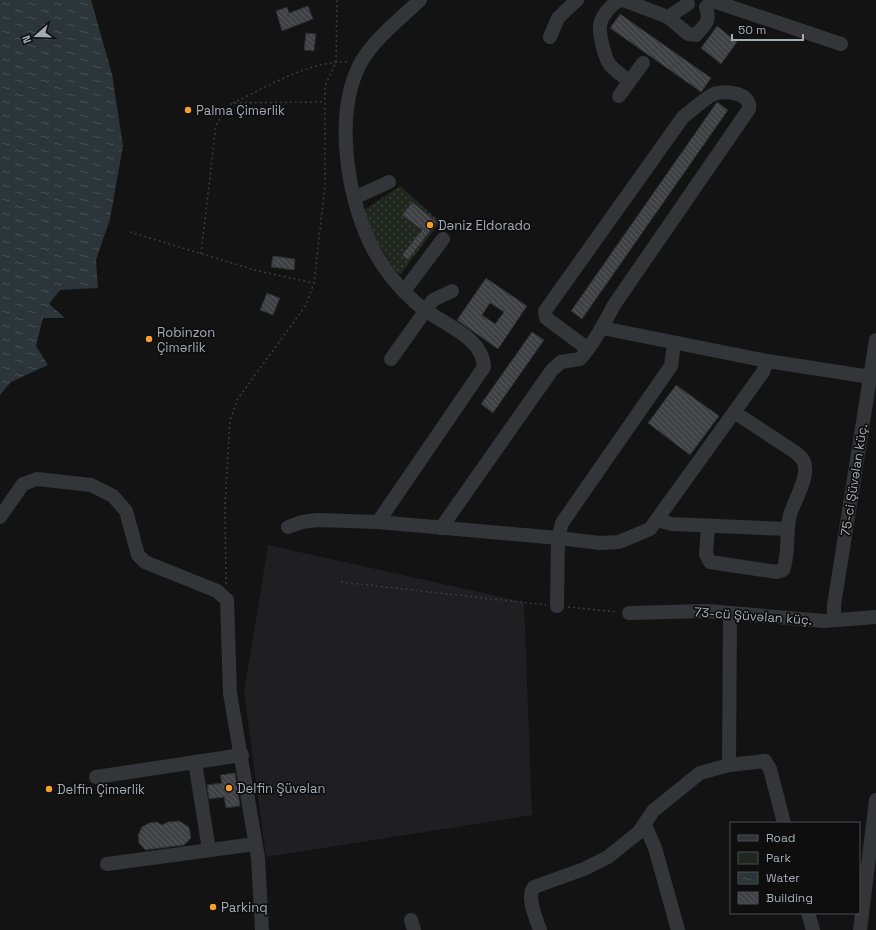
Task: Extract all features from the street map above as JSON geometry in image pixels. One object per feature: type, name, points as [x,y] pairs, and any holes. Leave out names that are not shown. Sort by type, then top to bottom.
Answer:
[{"type":"street","points":[[378,522],[484,367],[480,350],[474,342],[420,307],[386,270],[370,243],[356,197],[347,152],[345,128],[348,96],[360,63],[374,45],[420,0]]},
{"type":"street","points":[[550,37],[558,18],[577,0]]},
{"type":"street","points":[[629,81],[607,61],[600,31],[602,20],[616,2],[624,0],[668,17],[688,34],[696,35],[708,21],[709,3]]},
{"type":"street","points":[[668,17],[687,2],[694,9],[702,10],[709,3]]},
{"type":"street","points":[[709,3],[841,44]]},
{"type":"street","points":[[619,96],[642,63]]},
{"type":"street","points":[[441,528],[552,370],[560,362],[580,359],[588,349],[602,328],[614,305],[750,109],[749,101],[745,97],[741,95],[715,94],[683,117],[545,311],[546,318],[588,349]]},
{"type":"street","points":[[356,197],[389,182]]},
{"type":"street","points":[[404,291],[444,239]]},
{"type":"street","points":[[391,359],[420,307],[437,297],[452,291]]},
{"type":"street","points":[[602,328],[767,361],[871,377]]},
{"type":"street","name":"75-ci Şüvəlan küç.","points":[[834,620],[834,605],[876,340]]},
{"type":"street","points":[[557,606],[558,538],[566,516],[671,366],[674,343]]},
{"type":"street","points":[[288,527],[302,522],[317,520],[378,522],[600,543],[619,542],[650,529],[763,372],[767,361]]},
{"type":"street","points":[[708,526],[706,554],[710,562],[777,572],[783,570],[786,564],[787,529],[790,515],[805,474],[804,463],[795,452],[734,412]]},
{"type":"street","points":[[0,517],[23,484],[37,479],[91,484],[113,496],[126,511],[138,555],[145,562],[217,591],[227,600],[230,693],[242,755],[260,877],[262,930]]},
{"type":"street","points":[[657,520],[672,524],[787,529]]},
{"type":"street","name":"73-cü Şüvəlan küç.","points":[[629,612],[707,611],[813,621],[876,617]]},
{"type":"street","points":[[729,765],[730,613]]},
{"type":"street","points":[[96,777],[242,755]]},
{"type":"street","points":[[540,930],[531,897],[531,891],[534,887],[584,869],[608,857],[631,840],[645,825],[653,811],[694,777],[706,770],[729,765],[765,761],[770,769],[784,822]]},
{"type":"street","points":[[195,762],[209,850]]},
{"type":"street","points":[[860,930],[876,800]]},
{"type":"street","points":[[645,825],[655,848],[678,930]]},
{"type":"street","points":[[107,864],[255,844]]},
{"type":"street","points":[[808,914],[813,930]]},
{"type":"path","points":[[227,600],[225,505],[230,421],[237,400],[306,304],[314,283],[325,185],[325,86],[336,62],[337,0]]},
{"type":"path","points":[[201,254],[216,125],[223,113],[232,103],[296,74],[327,62],[360,63]]},
{"type":"path","points":[[232,103],[324,102]]},
{"type":"path","points":[[130,232],[258,271],[314,283]]},
{"type":"path","points":[[341,582],[557,606],[629,612]]},
{"type":"shaded area","points":[[268,545],[524,602],[532,815],[266,857],[244,692]]},
{"type":"green space","points":[[400,186],[440,222],[400,275],[395,270],[369,230],[364,210]]},
{"type":"water","points":[[0,0],[91,0],[112,74],[123,146],[110,219],[96,260],[98,288],[60,290],[49,304],[65,318],[43,318],[36,346],[48,365],[11,382],[0,395]]},
{"type":"building","points":[[308,6],[313,19],[282,31],[276,11],[287,7],[289,13]]},
{"type":"building","points":[[620,14],[711,78],[702,91],[701,92],[610,28]]},
{"type":"building","points":[[717,26],[737,42],[721,64],[701,48]]},
{"type":"building","points":[[306,33],[316,34],[314,51],[304,50]]},
{"type":"building","points":[[717,102],[728,110],[582,319],[571,311]]},
{"type":"building","points":[[412,202],[437,222],[408,260],[402,255],[422,230],[402,215]]},
{"type":"building","points":[[273,256],[295,259],[294,270],[271,267]]},
{"type":"building","points":[[486,278],[527,306],[498,349],[457,320]],"holes":[[[490,303],[504,312],[495,324],[482,315]]]},
{"type":"building","points":[[267,293],[280,298],[273,315],[260,310]]},
{"type":"building","points":[[532,332],[544,340],[493,413],[481,404]]},
{"type":"building","points":[[676,385],[719,416],[690,455],[648,423]]},
{"type":"building","points":[[235,773],[240,806],[226,808],[224,797],[209,799],[207,785],[222,783],[220,775]]},
{"type":"building","points":[[179,821],[189,827],[191,838],[184,845],[145,850],[139,843],[138,835],[142,827],[149,823],[157,822],[162,825],[168,822]]},
{"type":"place","name":"Palma Çimərlik","points":[[188,110]]},
{"type":"place","name":"Dəniz Eldorado","points":[[430,225]]},
{"type":"place","name":"Robinzon Çimərlik","points":[[149,339]]},
{"type":"place","name":"Delfin Şüvəlan","points":[[229,788]]},
{"type":"place","name":"Delfin Çimərlik","points":[[49,789]]},
{"type":"place","name":"Parkinq","points":[[213,907]]}]
